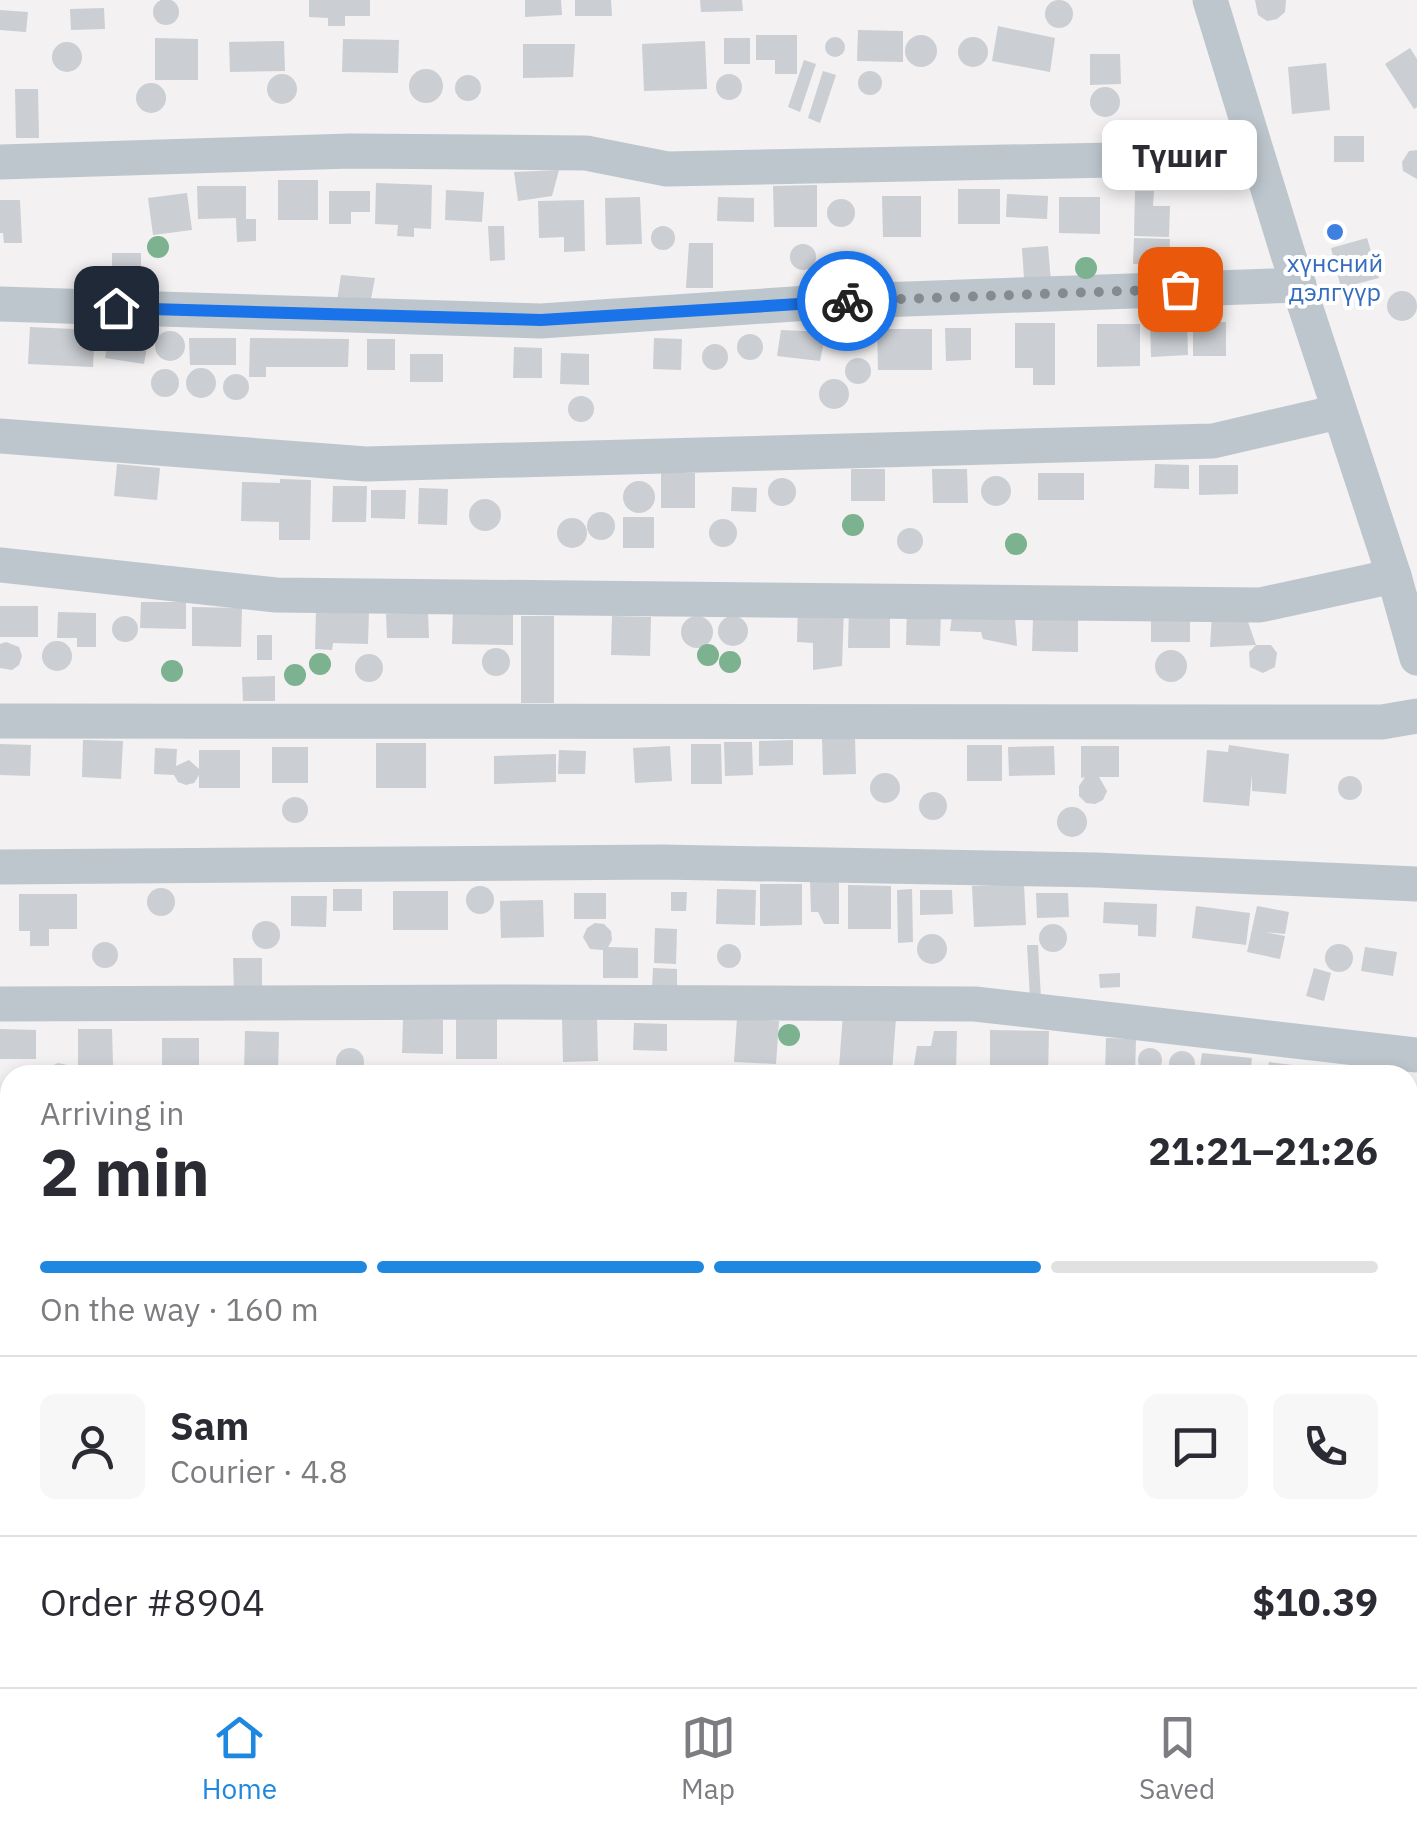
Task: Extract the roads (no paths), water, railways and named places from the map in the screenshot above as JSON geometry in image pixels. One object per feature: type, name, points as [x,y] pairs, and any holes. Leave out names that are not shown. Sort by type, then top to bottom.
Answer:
[{"type":"street","points":[[1210,0],[1417,658]]},
{"type":"street","points":[[0,162],[351,151],[586,153],[667,169],[1257,157]]},
{"type":"street","points":[[0,304],[541,320],[824,302],[1299,284]]},
{"type":"street","points":[[0,436],[366,464],[1212,440],[1338,412]]},
{"type":"street","points":[[0,565],[276,595],[1260,605],[1394,576]]},
{"type":"street","points":[[0,720],[1382,722],[1417,716]]},
{"type":"street","points":[[0,867],[661,862],[1096,870],[1417,884]]},
{"type":"street","points":[[0,1004],[976,1004],[1417,1054]]},
{"type":"place","name":"хүнсний дэлгүүр","points":[[1335,232]]},
{"type":"place","name":"Түшиг","points":[[1180,289]]}]
